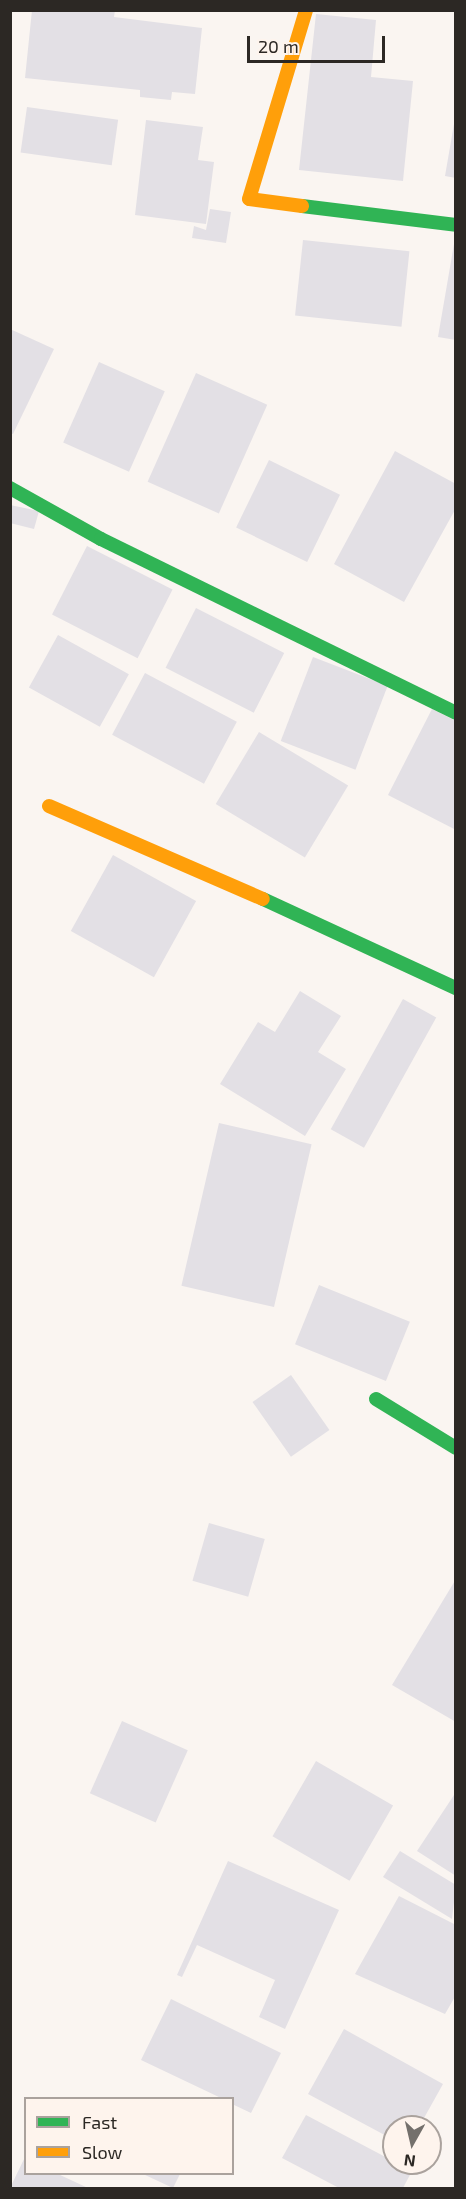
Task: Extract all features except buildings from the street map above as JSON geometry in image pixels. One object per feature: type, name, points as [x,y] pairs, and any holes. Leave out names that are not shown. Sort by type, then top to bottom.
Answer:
[{"type":"street","points":[[306,10],[249,199],[456,225]]},
{"type":"street","points":[[10,488],[100,539],[456,713]]},
{"type":"street","points":[[49,806],[408,962],[456,988]]},
{"type":"street","points":[[376,1399],[456,1448]]},
{"type":"traffic: fast","points":[[302,206],[456,225]]},
{"type":"traffic: fast","points":[[10,488],[101,539],[456,713]]},
{"type":"traffic: fast","points":[[263,899],[456,988]]},
{"type":"traffic: fast","points":[[376,1399],[456,1448]]},
{"type":"traffic: slow","points":[[302,206],[249,199],[306,10]]},
{"type":"traffic: slow","points":[[49,806],[263,899]]}]
